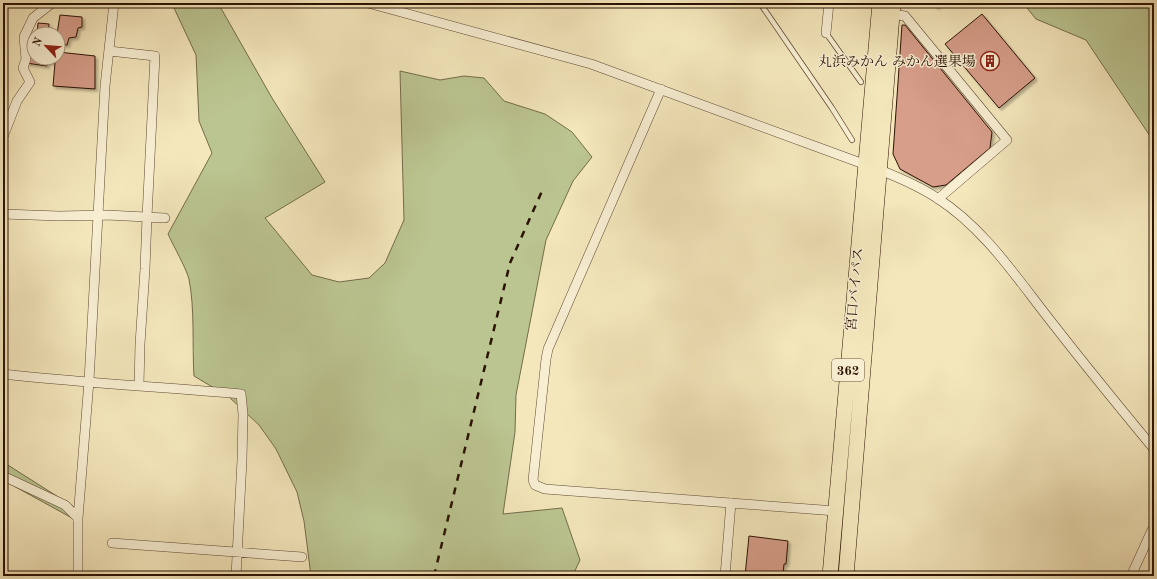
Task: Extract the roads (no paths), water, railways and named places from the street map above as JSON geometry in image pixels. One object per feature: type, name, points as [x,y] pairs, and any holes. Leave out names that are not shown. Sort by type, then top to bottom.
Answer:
[{"type":"highway","name":"宮口バイパス","points":[[830,576],[880,3]]},
{"type":"highway","name":"宮口バイパス","points":[[846,576],[892,8]]},
{"type":"street","points":[[3,137],[17,101],[30,82],[23,68],[26,59],[24,37],[33,18],[52,3]]},
{"type":"street","points":[[78,576],[78,518],[88,381],[105,86],[114,3]]},
{"type":"street","points":[[368,3],[591,64],[865,164],[914,185],[938,199],[967,222],[1005,262],[1081,360],[1154,449]]},
{"type":"street","points":[[826,33],[829,3]]},
{"type":"street","points":[[892,8],[905,16],[1007,140],[938,199]]},
{"type":"street","points":[[109,51],[155,56],[146,217],[146,269],[140,344],[139,385]]},
{"type":"street","points":[[661,89],[548,350],[533,480],[535,485],[545,489],[836,511]]},
{"type":"street","points":[[3,214],[59,216],[98,215],[165,218]]},
{"type":"street","points":[[3,374],[240,394],[243,414],[236,576]]},
{"type":"street","points":[[3,476],[65,505],[78,518]]},
{"type":"street","points":[[725,576],[732,503]]},
{"type":"street","points":[[1131,576],[1152,530],[1154,529]]},
{"type":"street","points":[[112,543],[302,557]]},
{"type":"lane","points":[[760,3],[832,108],[852,140]]},
{"type":"lane","points":[[826,33],[861,82]]},
{"type":"railway","points":[[434,576],[510,263],[542,191]]},
{"type":"place","name":"丸浜みかん みかん選果場","points":[[990,61]]}]
